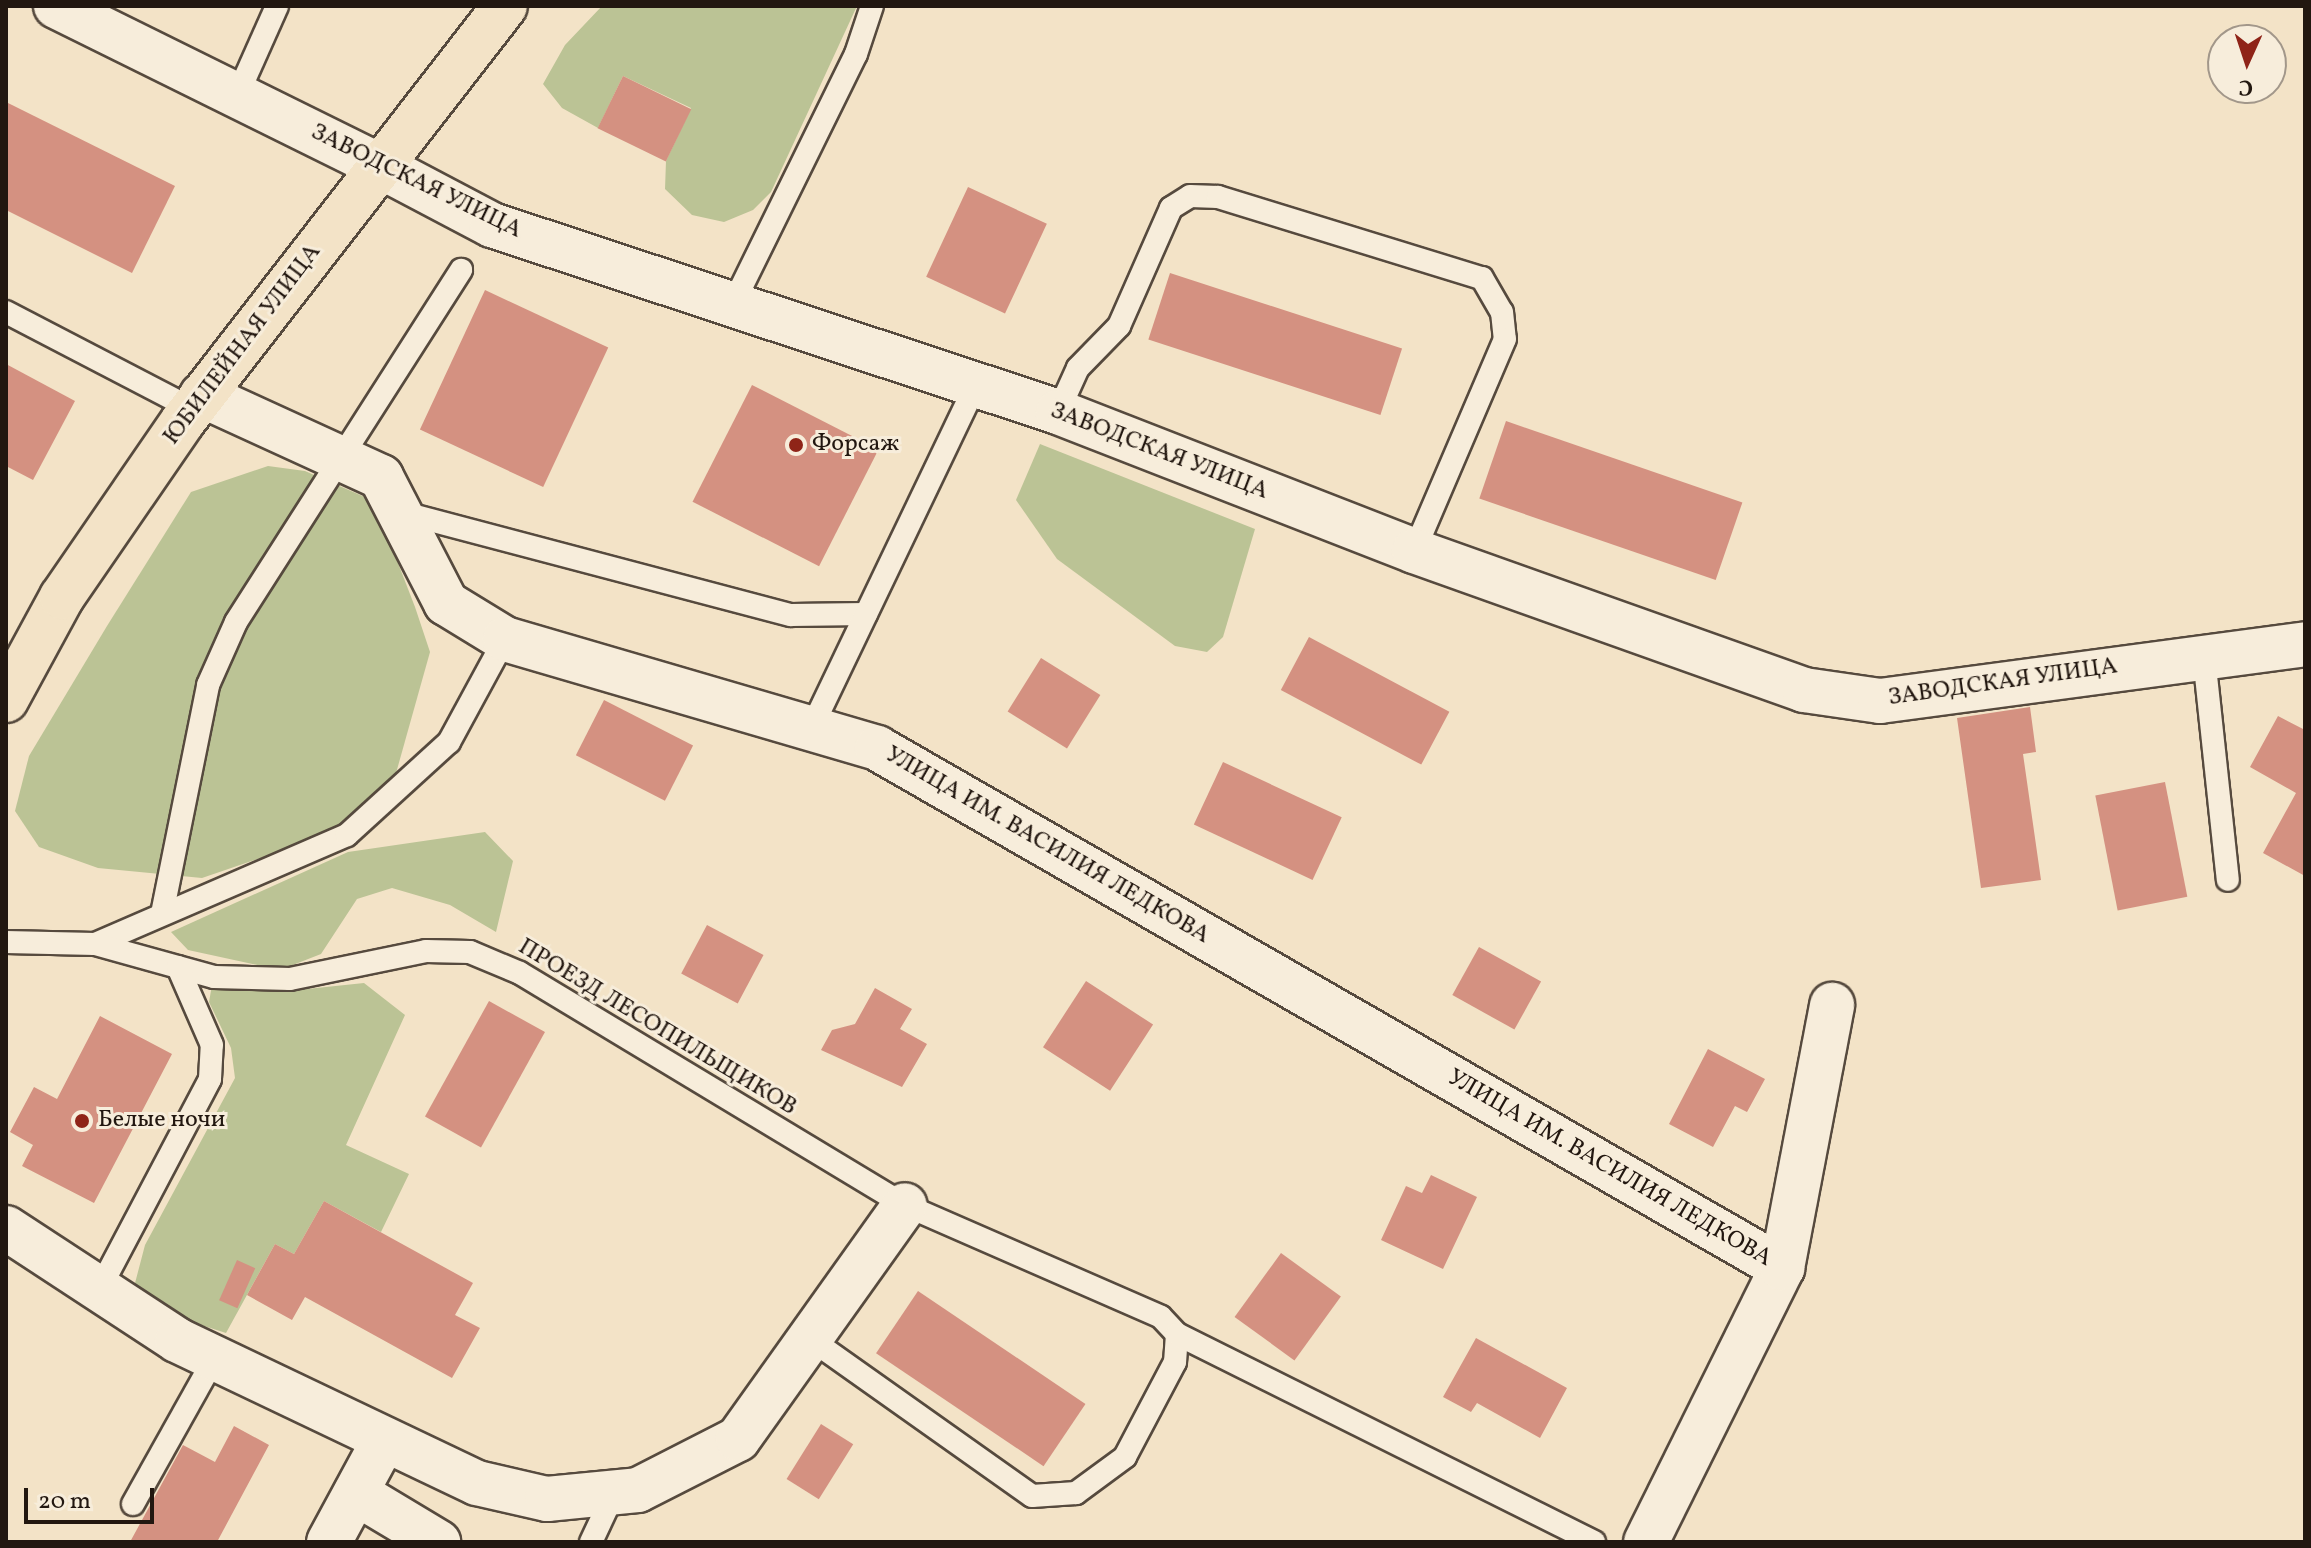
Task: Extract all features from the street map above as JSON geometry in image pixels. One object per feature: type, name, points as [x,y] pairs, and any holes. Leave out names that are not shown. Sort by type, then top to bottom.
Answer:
[{"type":"main road","name":"ЮБИЛЕЙНАЯ УЛИЦА","points":[[6,700],[62,597],[197,402],[505,6]]},
{"type":"street","name":"ЗАВОДСКАЯ УЛИЦА","points":[[56,6],[380,166],[492,225],[1058,412],[1414,551],[1804,690],[1865,699],[2305,644]]},
{"type":"street","name":"УЛИЦА ИМ. ВАСИЛИЯ ЛЕДКОВА","points":[[197,402],[381,477],[446,603],[505,639],[877,748],[1782,1268]]},
{"type":"street","points":[[1646,1542],[1782,1268],[1832,1005]]},
{"type":"street","points":[[6,1228],[215,1357],[383,1442],[477,1483],[547,1499],[638,1490],[738,1439],[905,1205]]},
{"type":"street","points":[[329,1542],[383,1442]]},
{"type":"street","points":[[356,1493],[438,1542]]},
{"type":"lane","points":[[237,96],[277,6]]},
{"type":"lane","points":[[733,304],[856,54],[872,6]]},
{"type":"lane","points":[[1058,412],[1078,368],[1119,326],[1171,208],[1190,196],[1218,197],[1482,278],[1502,312],[1505,339],[1414,551]]},
{"type":"lane","points":[[162,914],[208,685],[236,622],[346,461],[461,270]]},
{"type":"lane","points":[[6,312],[197,402]]},
{"type":"lane","points":[[811,729],[976,384]]},
{"type":"lane","points":[[397,511],[791,615],[866,614]]},
{"type":"lane","points":[[9,951],[95,944],[347,835],[449,742],[505,639]]},
{"type":"lane","points":[[2204,657],[2228,880]]},
{"type":"lane","name":"ПРОЕЗД ЛЕСОПИЛЬЩИКОВ","points":[[95,944],[214,977],[290,979],[426,951],[470,952],[520,973],[905,1205],[1161,1317],[1177,1334]]},
{"type":"lane","points":[[100,1288],[210,1079],[212,1045],[178,967]]},
{"type":"lane","points":[[810,1339],[1032,1496],[1076,1493],[1125,1457],[1175,1362],[1177,1334],[1594,1542]]},
{"type":"lane","points":[[133,1504],[215,1357]]},
{"type":"lane","points":[[591,1542],[614,1493]]},
{"type":"green space","points":[[602,6],[857,6],[771,192],[753,210],[724,222],[692,215],[665,189],[666,161],[691,108],[623,76],[598,128],[562,108],[543,84],[565,45]]},
{"type":"green space","points":[[1040,444],[1255,529],[1223,637],[1207,652],[1175,646],[1057,559],[1016,500]]},
{"type":"green space","points":[[268,466],[305,471],[374,501],[430,652],[384,816],[202,878],[98,868],[39,847],[15,811],[29,756],[107,626],[191,492]]},
{"type":"green space","points":[[485,832],[513,861],[496,932],[450,905],[392,888],[357,899],[321,954],[280,970],[188,950],[171,932],[348,852]]},
{"type":"green space","points":[[364,983],[405,1015],[346,1145],[409,1174],[381,1232],[324,1201],[294,1254],[275,1244],[226,1333],[170,1315],[134,1287],[145,1245],[235,1078],[231,1048],[209,1002],[212,985],[288,991]]},
{"type":"building","points":[[623,76],[691,109],[666,161],[598,128]]},
{"type":"building","points":[[6,102],[175,186],[132,273],[6,210]]},
{"type":"building","points":[[968,187],[1047,224],[1005,313],[926,277]]},
{"type":"building","points":[[1170,273],[1402,348],[1380,415],[1148,340]]},
{"type":"building","points":[[485,290],[608,347],[543,487],[420,430]]},
{"type":"building","points":[[6,364],[75,401],[33,480],[6,466]]},
{"type":"building","points":[[752,385],[879,449],[819,566],[693,502]]},
{"type":"building","points":[[1506,421],[1742,502],[1716,580],[1479,499]]},
{"type":"building","points":[[1309,637],[1449,712],[1421,765],[1281,690]]},
{"type":"building","points":[[1041,658],[1100,695],[1067,749],[1008,711]]},
{"type":"building","points":[[604,700],[693,745],[665,801],[576,755]]},
{"type":"building","points":[[2030,707],[2036,752],[2023,754],[2041,880],[1981,888],[1957,718]]},
{"type":"building","points":[[2278,716],[2305,730],[2305,876],[2263,853],[2296,793],[2250,767]]},
{"type":"building","points":[[1223,762],[1342,817],[1313,880],[1194,825]]},
{"type":"building","points":[[2165,782],[2187,897],[2118,910],[2095,796]]},
{"type":"building","points":[[707,925],[764,955],[738,1004],[681,974]]},
{"type":"building","points":[[1479,947],[1541,981],[1514,1030],[1452,995]]},
{"type":"building","points":[[1086,981],[1153,1025],[1110,1091],[1043,1047]]},
{"type":"building","points":[[875,988],[912,1009],[900,1029],[927,1044],[902,1087],[821,1050],[832,1030],[855,1024]]},
{"type":"building","points":[[489,1001],[545,1032],[481,1147],[425,1116]]},
{"type":"building","points":[[100,1016],[172,1054],[94,1203],[22,1166],[33,1145],[10,1132],[34,1087],[57,1099]]},
{"type":"building","points":[[1708,1049],[1765,1079],[1747,1112],[1735,1106],[1713,1147],[1669,1124]]},
{"type":"building","points":[[1431,1175],[1477,1197],[1443,1269],[1381,1240],[1406,1186],[1422,1193]]},
{"type":"building","points":[[324,1201],[473,1283],[455,1315],[480,1328],[452,1378],[305,1297],[292,1320],[247,1295],[275,1244],[294,1254]]},
{"type":"building","points":[[1281,1253],[1341,1296],[1294,1360],[1235,1317]]},
{"type":"building","points":[[237,1260],[255,1268],[237,1308],[219,1300]]},
{"type":"building","points":[[918,1291],[1085,1404],[1044,1466],[876,1353]]},
{"type":"building","points":[[1476,1338],[1567,1388],[1540,1438],[1477,1403],[1471,1412],[1443,1397]]},
{"type":"building","points":[[821,1424],[853,1444],[819,1499],[787,1479]]},
{"type":"building","points":[[234,1426],[269,1445],[217,1542],[130,1542],[183,1445],[215,1462]]},
{"type":"place","name":"Форсаж","points":[[796,445]]},
{"type":"place","name":"Белые ночи","points":[[82,1121]]}]
